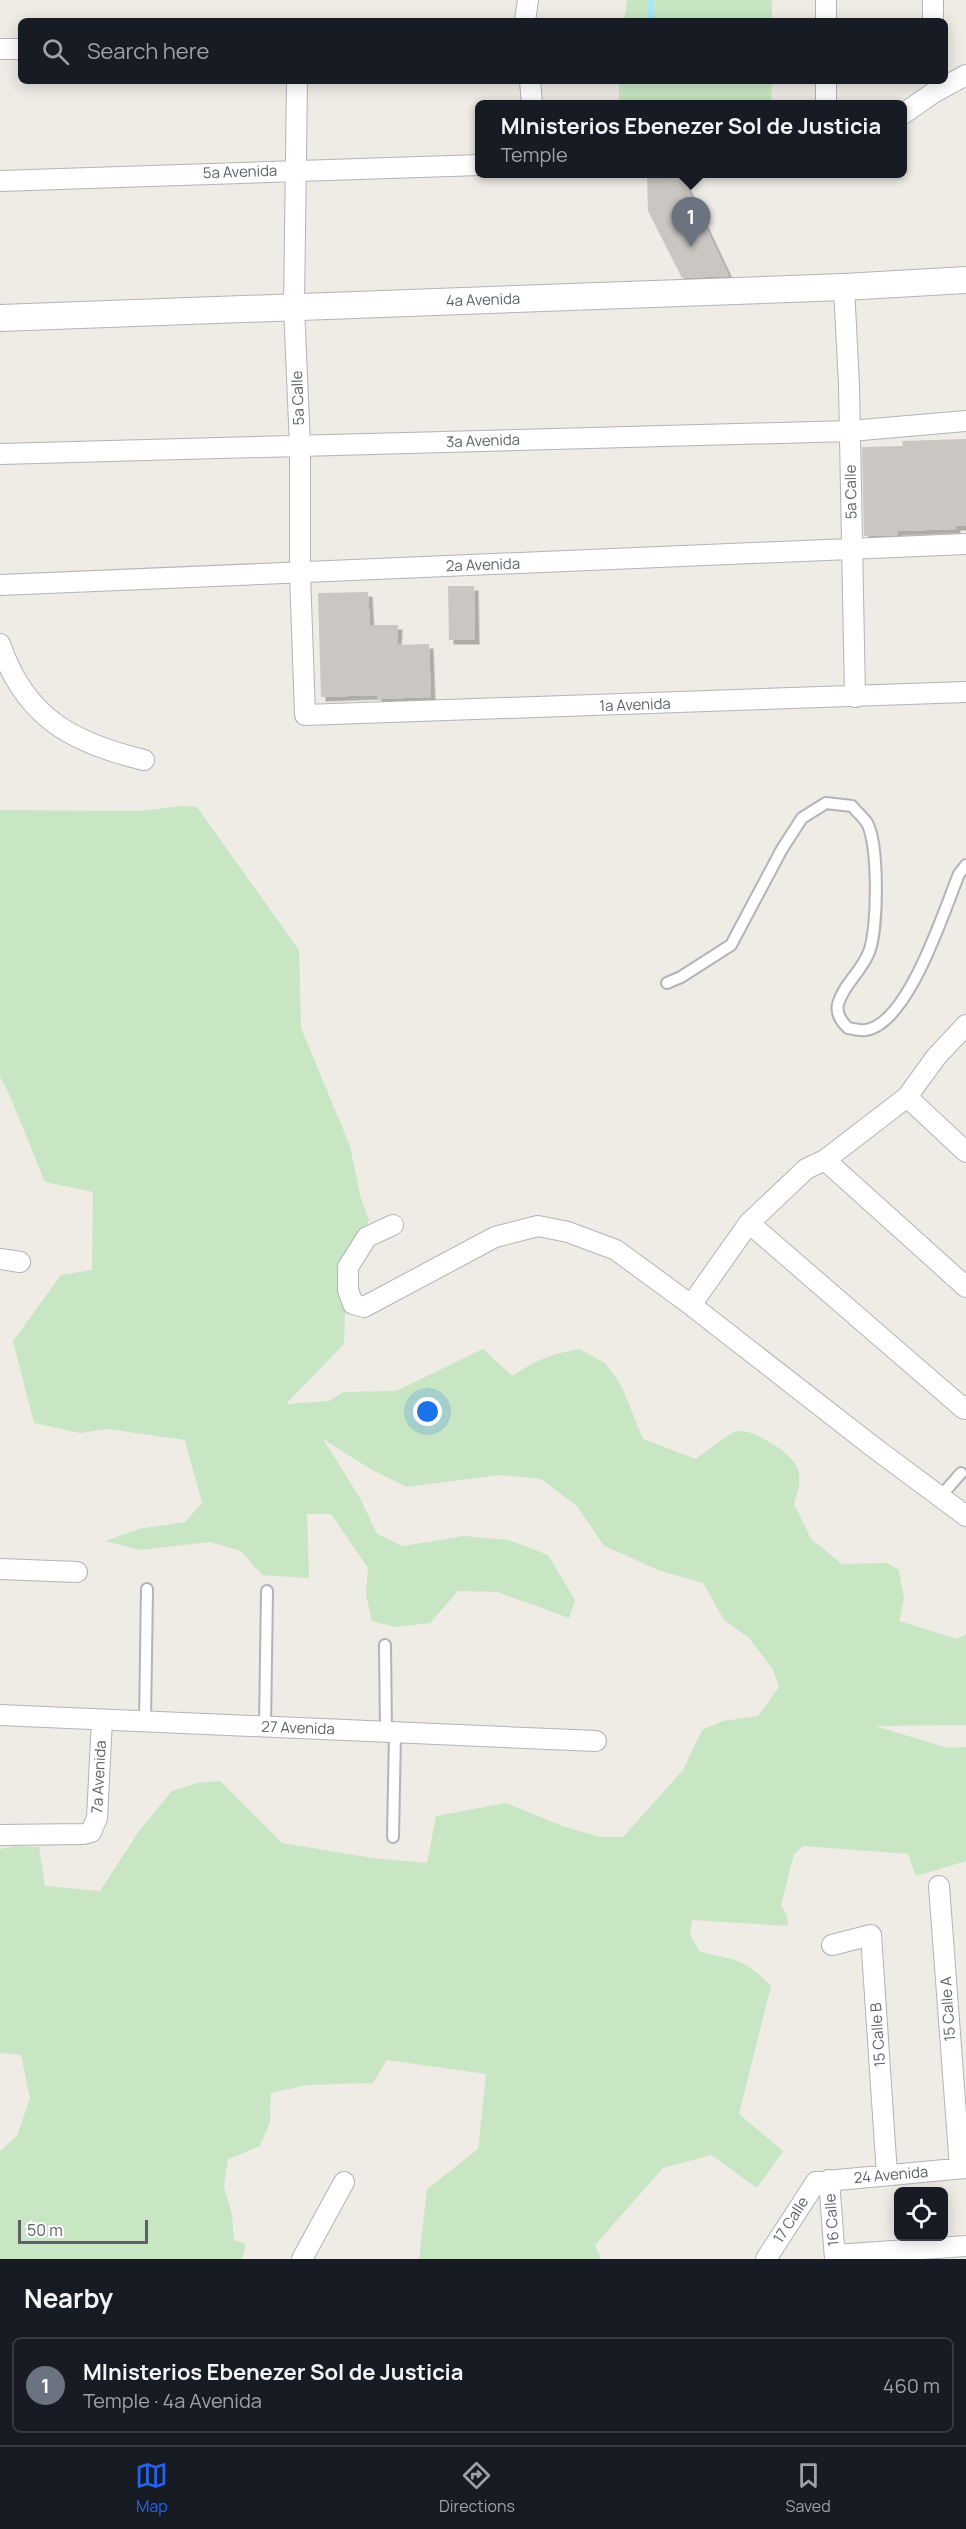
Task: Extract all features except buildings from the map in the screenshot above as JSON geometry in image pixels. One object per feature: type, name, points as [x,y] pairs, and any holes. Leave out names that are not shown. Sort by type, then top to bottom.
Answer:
[{"type":"street","points":[[525,18],[528,0]]},
{"type":"street","points":[[826,0],[826,18]]},
{"type":"street","points":[[933,0],[933,18]]},
{"type":"street","points":[[0,50],[18,49]]},
{"type":"street","points":[[948,82],[966,75]]},
{"type":"street","name":"5a Calle","points":[[297,84],[294,307],[300,446],[300,573],[305,715]]},
{"type":"street","points":[[531,84],[532,100]]},
{"type":"street","points":[[826,84],[826,100]]},
{"type":"street","points":[[907,110],[933,87]]},
{"type":"street","name":"5a Avenida","points":[[0,181],[475,165]]},
{"type":"street","name":"4a Avenida","points":[[0,318],[844,287],[966,280]]},
{"type":"street","name":"5a Calle","points":[[844,287],[850,430],[855,697]]},
{"type":"street","name":"3a Avenida","points":[[0,454],[850,430],[966,421]]},
{"type":"street","name":"2a Avenida","points":[[0,585],[966,544]]},
{"type":"street","points":[[0,644],[13,678],[33,705],[62,730],[87,743],[144,760]]},
{"type":"street","name":"1a Avenida","points":[[305,715],[966,692]]},
{"type":"street","points":[[692,1305],[749,1223],[806,1169],[825,1160],[907,1097],[936,1057],[966,1025]]},
{"type":"street","points":[[907,1097],[966,1152]]},
{"type":"street","points":[[825,1160],[966,1287]]},
{"type":"street","points":[[749,1223],[964,1409],[966,1406]]},
{"type":"street","points":[[393,1225],[367,1238],[348,1267],[348,1290],[353,1304],[364,1307],[495,1237],[538,1226],[568,1232],[616,1250],[692,1305],[966,1516]]},
{"type":"street","points":[[0,1569],[77,1572]]},
{"type":"street","name":"27 Avenida","points":[[0,1715],[596,1742]]},
{"type":"street","name":"7a Avenida","points":[[0,1835],[91,1832],[97,1818],[102,1720]]},
{"type":"street","name":"15 Calle A","points":[[939,1886],[963,2168]]},
{"type":"street","name":"15 Calle B","points":[[832,1945],[871,1935],[888,2175]]},
{"type":"street","name":"24 Avenida","points":[[823,2181],[963,2168]]},
{"type":"street","name":"16 Calle","points":[[823,2181],[835,2257]]},
{"type":"street","name":"17 Calle","points":[[766,2259],[823,2181]]},
{"type":"street","points":[[302,2259],[344,2182]]},
{"type":"street","points":[[835,2257],[966,2246]]},
{"type":"lane","points":[[667,983],[681,977],[730,945],[782,849],[802,818],[826,803],[852,806],[868,824],[874,853],[875,921],[870,951],[842,994],[837,1006],[839,1019],[848,1028],[867,1030],[885,1020],[920,974],[955,884],[966,865]]},
{"type":"lane","points":[[940,1497],[961,1473]]},
{"type":"lane","points":[[145,1722],[147,1590]]},
{"type":"lane","points":[[265,1727],[267,1591]]},
{"type":"lane","points":[[385,1645],[391,1732],[393,1837]]},
{"type":"green space","points":[[627,0],[772,0],[772,18],[624,18]]},
{"type":"green space","points":[[619,84],[772,84],[771,100],[619,100]]},
{"type":"green space","points":[[182,806],[197,807],[299,950],[301,1028],[350,1146],[360,1195],[369,1220],[355,1247],[339,1264],[341,1295],[345,1312],[344,1344],[286,1404],[329,1401],[344,1392],[396,1391],[483,1349],[512,1376],[535,1362],[579,1349],[605,1363],[621,1385],[643,1439],[696,1459],[723,1439],[739,1431],[754,1434],[780,1449],[797,1467],[799,1481],[794,1504],[811,1539],[842,1564],[887,1563],[899,1570],[904,1599],[899,1621],[957,1639],[966,1634],[966,1725],[875,1726],[948,1748],[966,1747],[966,1861],[916,1876],[908,1854],[804,1846],[794,1854],[781,1905],[787,1915],[788,1926],[692,1920],[690,1935],[700,1952],[739,1962],[771,1986],[739,2114],[783,2151],[757,2188],[711,2155],[663,2168],[595,2245],[601,2259],[419,2259],[427,2189],[478,2149],[486,2074],[387,2060],[373,2083],[307,2085],[271,2093],[270,2122],[260,2146],[228,2159],[224,2187],[232,2215],[234,2240],[246,2244],[242,2259],[0,2259],[0,2151],[17,2136],[30,2098],[21,2055],[0,2053],[0,1849],[15,1846],[39,1847],[45,1886],[100,1891],[139,1831],[172,1791],[198,1783],[220,1781],[282,1843],[372,1858],[427,1863],[436,1816],[506,1803],[562,1826],[600,1837],[623,1837],[683,1770],[702,1730],[723,1721],[758,1716],[779,1687],[772,1668],[749,1638],[724,1620],[703,1583],[661,1571],[604,1546],[577,1506],[541,1479],[499,1475],[407,1487],[372,1470],[323,1439],[360,1498],[377,1534],[403,1546],[464,1536],[509,1540],[548,1555],[575,1600],[569,1618],[498,1592],[458,1591],[430,1623],[395,1627],[372,1621],[366,1595],[368,1568],[331,1514],[307,1514],[309,1578],[262,1575],[241,1551],[210,1542],[139,1550],[105,1541],[139,1529],[185,1522],[202,1503],[185,1440],[108,1429],[80,1433],[34,1423],[13,1341],[61,1275],[92,1270],[93,1192],[45,1182],[0,1077],[0,810],[141,811]]},
{"type":"waterway","points":[[650,18],[651,0]]},
{"type":"place","name":"MInisterios Ebenezer Sol de Justicia","points":[[691,247]]}]
